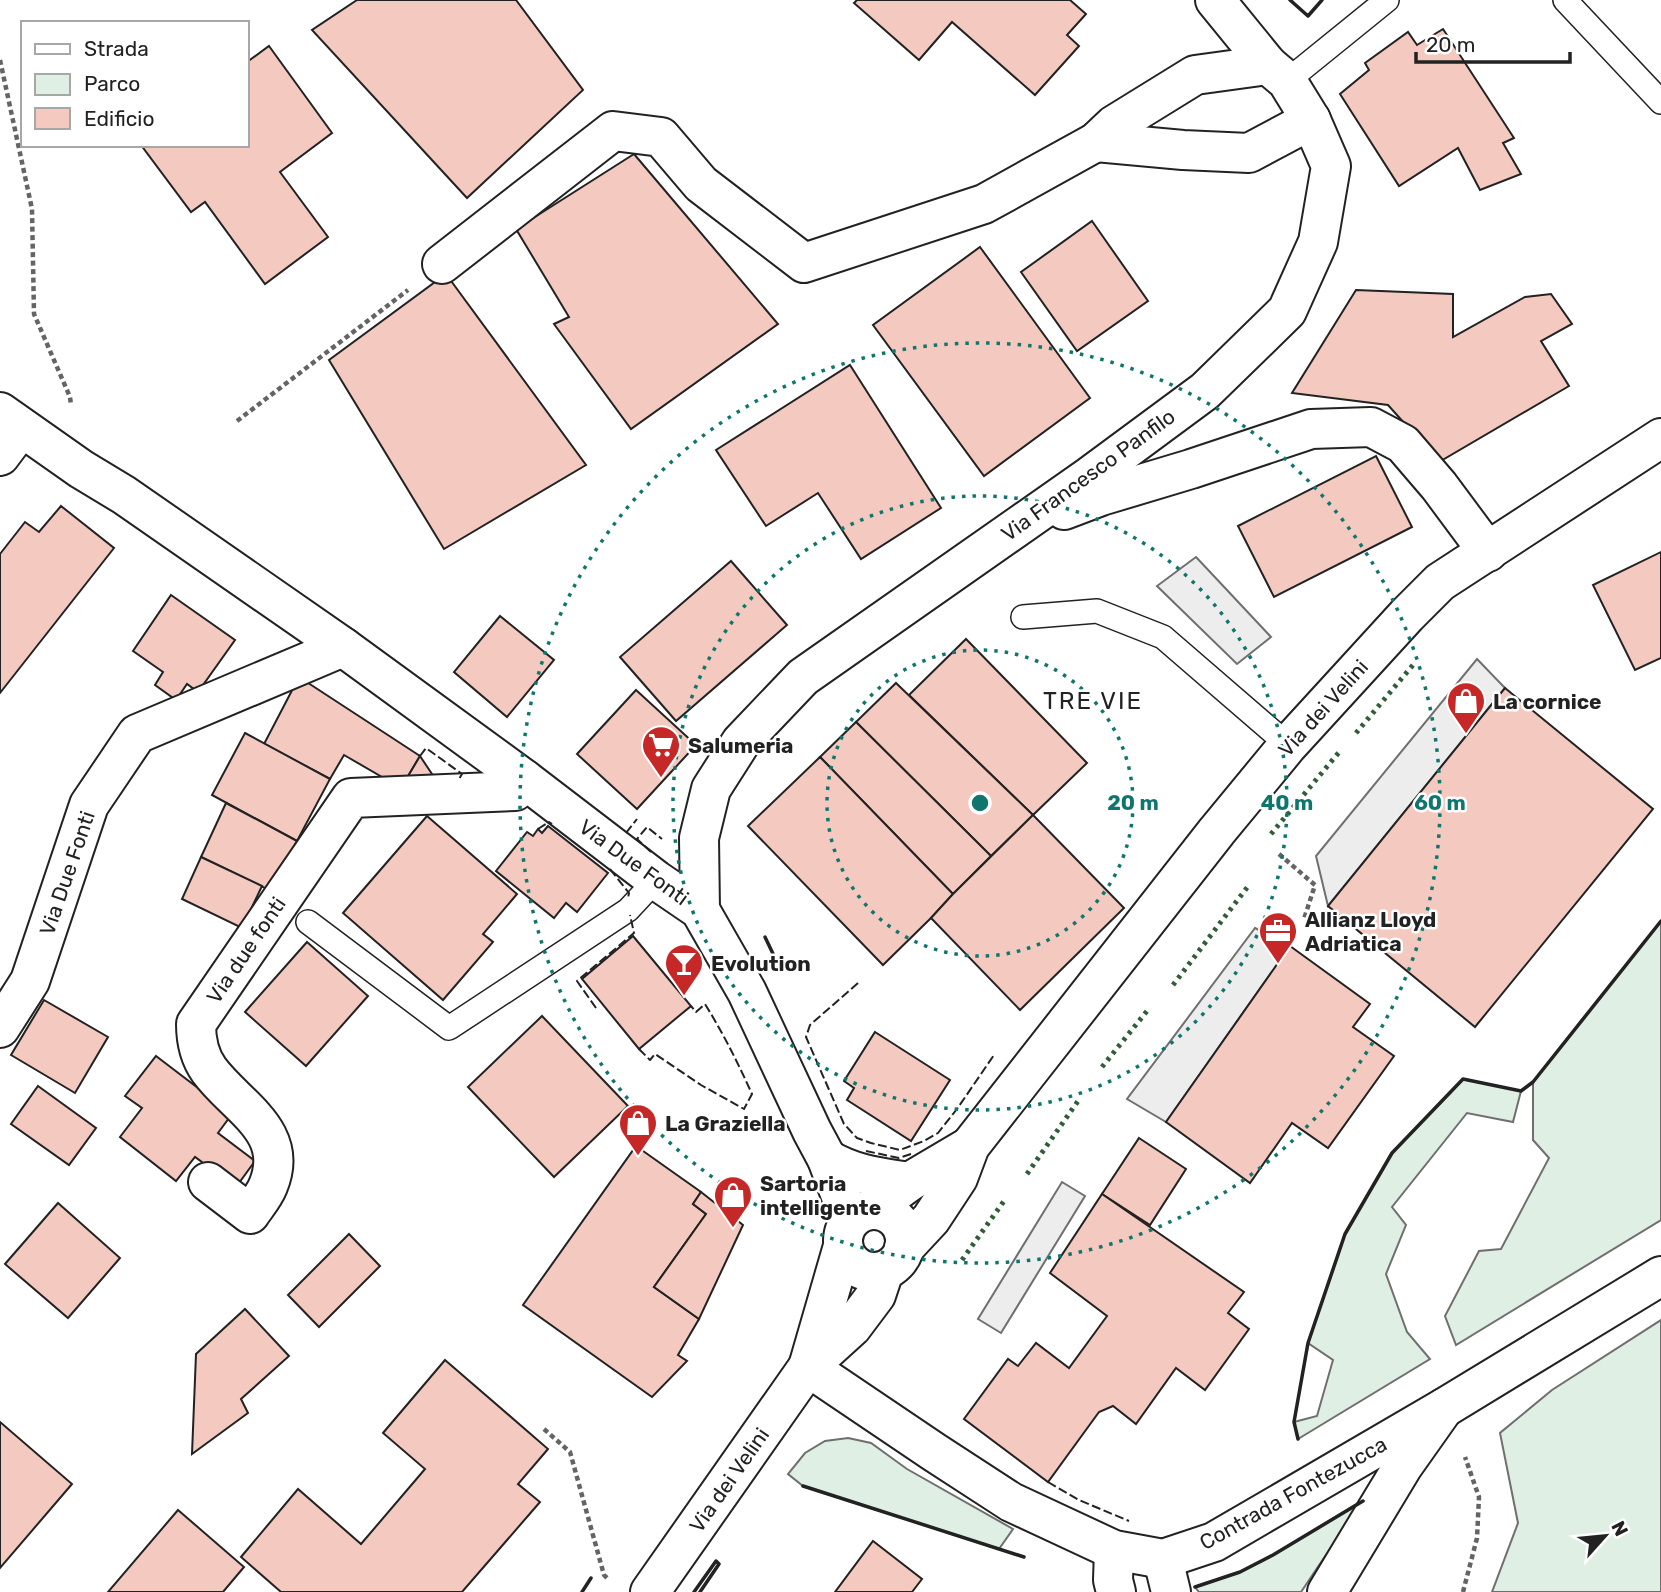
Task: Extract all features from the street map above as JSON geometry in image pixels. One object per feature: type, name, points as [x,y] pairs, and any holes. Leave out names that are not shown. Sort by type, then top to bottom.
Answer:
[{"type":"street","name":"Via Francesco Panfilo","points":[[700,910],[699,838],[711,789],[741,742],[803,677],[1090,476],[1205,391],[1287,311],[1318,242],[1331,166],[1311,120],[1278,73],[1215,0]]},
{"type":"street","points":[[442,264],[613,131],[661,137],[701,184],[804,262],[984,204],[1096,142],[1114,125],[1195,75],[1278,73]]},
{"type":"street","points":[[1096,142],[1249,153],[1311,120]]},
{"type":"street","points":[[1010,531],[1101,496],[1311,429],[1371,428],[1403,444],[1439,486],[1488,552]]},
{"type":"street","name":"Via Due Fonti","points":[[7,432],[81,469],[124,495],[343,647],[700,910],[747,992],[827,1159],[855,1225]]},
{"type":"street","name":"Via dei Velini","points":[[650,1592],[808,1367],[852,1327],[876,1295],[894,1259],[932,1219],[958,1178],[970,1146],[1217,831],[1288,745],[1440,582],[1661,438]]},
{"type":"street","name":"Via Due Fonti","points":[[0,1028],[30,981],[89,805],[137,733],[343,647]]},
{"type":"street","name":"Via due fonti","points":[[208,1182],[250,1214],[268,1186],[275,1157],[266,1133],[208,1069],[197,1045],[196,1024],[351,798],[515,791],[524,779]]},
{"type":"street","name":"Via dei Velini","points":[[808,1367],[855,1225],[909,1182],[970,1146]]},
{"type":"street","points":[[827,1159],[866,1176],[909,1182]]},
{"type":"street","points":[[881,1210],[897,1220],[903,1228],[905,1238],[894,1259],[875,1272],[858,1268],[850,1262],[845,1255],[855,1225],[881,1210]]},
{"type":"street","name":"Contrada Fontezucca","points":[[808,1367],[1011,1502],[1167,1575],[1214,1542],[1444,1408],[1661,1276]]},
{"type":"street","points":[[1327,1592],[1403,1466],[1444,1408]]},
{"type":"street","points":[[1115,1550],[1113,1580],[1116,1592]]},
{"type":"lane","points":[[1278,73],[1387,0]]},
{"type":"lane","points":[[1565,0],[1661,102]]},
{"type":"lane","points":[[1023,617],[1097,611],[1163,637],[1288,745]]},
{"type":"lane","points":[[308,922],[449,1028],[628,910],[656,880]]},
{"type":"path","points":[[0,60],[32,209],[34,314],[70,397],[81,469]]},
{"type":"path","points":[[237,421],[367,321]]},
{"type":"path","points":[[1279,854],[1315,885],[1304,919]]},
{"type":"path","points":[[1444,1408],[1457,1434],[1479,1497],[1477,1538],[1463,1592]]},
{"type":"path","points":[[544,1429],[570,1452],[604,1575]]},
{"type":"green space","points":[[1661,921],[1661,1220],[1456,1345],[1445,1316],[1479,1251],[1501,1249],[1549,1158],[1533,1140],[1533,1082]]},
{"type":"green space","points":[[1463,1079],[1521,1091],[1513,1122],[1467,1113],[1392,1207],[1406,1225],[1386,1274],[1407,1332],[1430,1359],[1298,1439],[1294,1422],[1317,1416],[1333,1360],[1308,1343],[1345,1234],[1392,1153]]},
{"type":"green space","points":[[1661,1320],[1661,1592],[1492,1592],[1518,1523],[1500,1433],[1552,1390]]},
{"type":"green space","points":[[848,1438],[871,1443],[907,1469],[1013,1529],[999,1549],[803,1486],[788,1474],[805,1453],[825,1441]]},
{"type":"green space","points":[[1363,1500],[1301,1592],[1199,1592],[1195,1587],[1240,1572],[1273,1555]]},
{"type":"shaded area","points":[[1196,557],[1271,637],[1237,664],[1157,586]]},
{"type":"shaded area","points":[[1477,659],[1505,688],[1328,906],[1316,856]]},
{"type":"shaded area","points":[[1255,928],[1290,946],[1166,1122],[1127,1099]]},
{"type":"shaded area","points":[[1062,1182],[1085,1196],[1001,1333],[978,1319]]},
{"type":"building","points":[[357,0],[516,0],[583,90],[467,198],[312,30]]},
{"type":"building","points":[[857,0],[1070,0],[1086,14],[1067,35],[1079,46],[1035,95],[952,22],[919,60],[854,3]]},
{"type":"building","points":[[1443,29],[1514,138],[1503,143],[1521,174],[1480,190],[1458,148],[1399,186],[1340,94],[1369,70],[1365,63],[1408,32],[1417,45]]},
{"type":"building","points":[[269,46],[332,133],[280,172],[328,237],[265,284],[205,202],[191,212],[142,147],[248,147],[248,61]]},
{"type":"building","points":[[634,154],[778,324],[631,429],[554,324],[569,317],[516,229]]},
{"type":"building","points":[[1092,221],[1148,301],[1077,351],[1021,272]]},
{"type":"building","points":[[980,247],[1090,398],[984,476],[873,325]]},
{"type":"building","points":[[446,274],[586,465],[444,549],[329,360]]},
{"type":"building","points":[[1356,290],[1453,294],[1453,337],[1525,297],[1551,294],[1572,324],[1541,341],[1569,386],[1439,462],[1388,405],[1292,393]]},
{"type":"building","points":[[850,365],[941,508],[861,559],[818,493],[766,526],[716,450]]},
{"type":"building","points":[[1376,456],[1412,527],[1274,597],[1238,526]]},
{"type":"building","points":[[61,506],[114,548],[0,693],[0,554],[25,522],[39,532]]},
{"type":"building","points":[[1661,552],[1661,658],[1635,670],[1593,585]]},
{"type":"building","points":[[731,561],[787,625],[676,721],[620,657]]},
{"type":"building","points":[[171,595],[235,640],[198,692],[187,684],[176,700],[155,685],[163,672],[133,651]]},
{"type":"building","points":[[500,616],[554,660],[507,717],[454,672]]},
{"type":"building","points":[[966,639],[1087,763],[1033,815],[909,695]]},
{"type":"building","points":[[299,677],[420,756],[401,788],[344,755],[330,779],[264,744]]},
{"type":"building","points":[[896,683],[1033,815],[991,856],[856,722]]},
{"type":"building","points":[[1505,688],[1653,809],[1475,1027],[1328,906]]},
{"type":"building","points":[[636,690],[696,745],[637,809],[577,754]]},
{"type":"building","points":[[856,722],[991,856],[953,894],[820,757]]},
{"type":"building","points":[[245,733],[330,779],[297,841],[212,795]]},
{"type":"building","points":[[420,756],[432,774],[424,788],[401,788]]},
{"type":"building","points":[[820,757],[953,894],[883,965],[748,826]]},
{"type":"building","points":[[226,803],[297,841],[271,891],[201,857]]},
{"type":"building","points":[[1033,815],[1124,908],[1020,1010],[931,918]]},
{"type":"building","points":[[427,816],[517,894],[483,934],[493,942],[443,1000],[343,913]]},
{"type":"building","points":[[548,826],[608,873],[577,912],[566,903],[554,918],[496,871],[527,832],[533,836],[538,829],[542,833]]},
{"type":"building","points":[[201,857],[262,886],[242,928],[182,899]]},
{"type":"building","points":[[633,936],[691,1006],[639,1049],[582,979]]},
{"type":"building","points":[[307,942],[368,996],[306,1066],[245,1012]]},
{"type":"building","points":[[1290,946],[1370,1004],[1353,1027],[1394,1056],[1328,1148],[1292,1123],[1250,1183],[1166,1122]]},
{"type":"building","points":[[44,1000],[108,1037],[75,1093],[11,1055]]},
{"type":"building","points":[[542,1016],[628,1106],[554,1177],[468,1087]]},
{"type":"building","points":[[875,1032],[950,1080],[911,1141],[847,1100],[854,1088],[844,1081]]},
{"type":"building","points":[[156,1056],[232,1114],[218,1133],[255,1161],[236,1187],[195,1157],[176,1181],[120,1137],[142,1108],[125,1096]]},
{"type":"building","points":[[38,1086],[96,1128],[69,1165],[11,1124]]},
{"type":"building","points":[[1139,1138],[1186,1169],[1150,1225],[1102,1194]]},
{"type":"building","points":[[636,1146],[701,1192],[693,1204],[706,1214],[654,1287],[699,1319],[678,1355],[687,1361],[652,1397],[523,1305]]},
{"type":"building","points":[[701,1192],[743,1225],[699,1319],[654,1287],[706,1214],[693,1204]]},
{"type":"building","points":[[1102,1194],[1244,1292],[1228,1313],[1249,1329],[1205,1390],[1176,1368],[1136,1424],[1113,1406],[1099,1412],[1048,1482],[964,1419],[1008,1359],[1018,1366],[1036,1343],[1069,1368],[1107,1316],[1050,1273]]},
{"type":"building","points":[[58,1203],[120,1258],[68,1318],[5,1264]]},
{"type":"building","points":[[349,1234],[380,1266],[319,1327],[288,1295]]},
{"type":"building","points":[[245,1309],[289,1356],[241,1399],[248,1413],[192,1454],[196,1354]]},
{"type":"building","points":[[445,1360],[548,1449],[518,1484],[540,1502],[462,1592],[281,1592],[241,1557],[298,1489],[361,1544],[425,1469],[383,1433]]},
{"type":"building","points":[[0,1422],[72,1484],[0,1568]]},
{"type":"building","points":[[178,1510],[244,1567],[223,1592],[108,1592]]},
{"type":"building","points":[[873,1541],[922,1579],[912,1592],[835,1592]]},
{"type":"hedge","points":[[1356,733],[1413,665]]},
{"type":"hedge","points":[[1271,834],[1340,751]]},
{"type":"hedge","points":[[1173,985],[1249,885]]},
{"type":"hedge","points":[[1102,1067],[1147,1011]]},
{"type":"hedge","points":[[1027,1174],[1078,1101]]},
{"type":"hedge","points":[[962,1260],[1004,1201]]},
{"type":"fence","points":[[420,756],[426,748],[462,774],[459,779]]},
{"type":"fence","points":[[626,833],[637,819]]},
{"type":"fence","points":[[538,829],[549,822],[552,824]]},
{"type":"fence","points":[[651,852],[637,839],[647,827],[662,839]]},
{"type":"fence","points":[[610,869],[629,893],[628,898]]},
{"type":"fence","points":[[596,1008],[577,981],[634,933],[630,915]]},
{"type":"fence","points":[[858,983],[810,1025],[806,1037],[844,1124],[857,1138],[900,1150],[938,1133],[994,1055]]},
{"type":"fence","points":[[639,1049],[650,1060],[655,1054],[701,1085],[744,1109],[752,1094],[730,1048],[705,1004],[696,1012],[691,1006]]},
{"type":"fence","points":[[866,1151],[899,1158],[911,1154]]},
{"type":"fence","points":[[1048,1482],[1079,1500],[1129,1521]]},
{"type":"wall","points":[[1290,0],[1308,16],[1322,0]]},
{"type":"wall","points":[[1298,1439],[1294,1422],[1308,1343],[1345,1234],[1392,1153],[1463,1079],[1521,1091],[1533,1082],[1661,921]]},
{"type":"wall","points":[[765,937],[775,958]]},
{"type":"wall","points":[[803,1486],[1024,1557]]},
{"type":"wall","points":[[1195,1587],[1240,1572],[1363,1501]]},
{"type":"wall","points":[[694,1592],[716,1561],[719,1564],[700,1592]]},
{"type":"wall","points":[[582,1592],[591,1578]]},
{"type":"place","name":"La cornice","points":[[1466,735]]},
{"type":"place","name":"Salumeria","points":[[661,779]]},
{"type":"place","name":"Allianz Lloyd Adriatica","points":[[1278,965]]},
{"type":"place","name":"Evolution","points":[[684,997]]},
{"type":"place","name":"La Graziella","points":[[638,1157]]},
{"type":"place","name":"Sartoria intelligente","points":[[733,1229]]},
{"type":"district","name":"TRE VIE","points":[[1093,701]]}]
